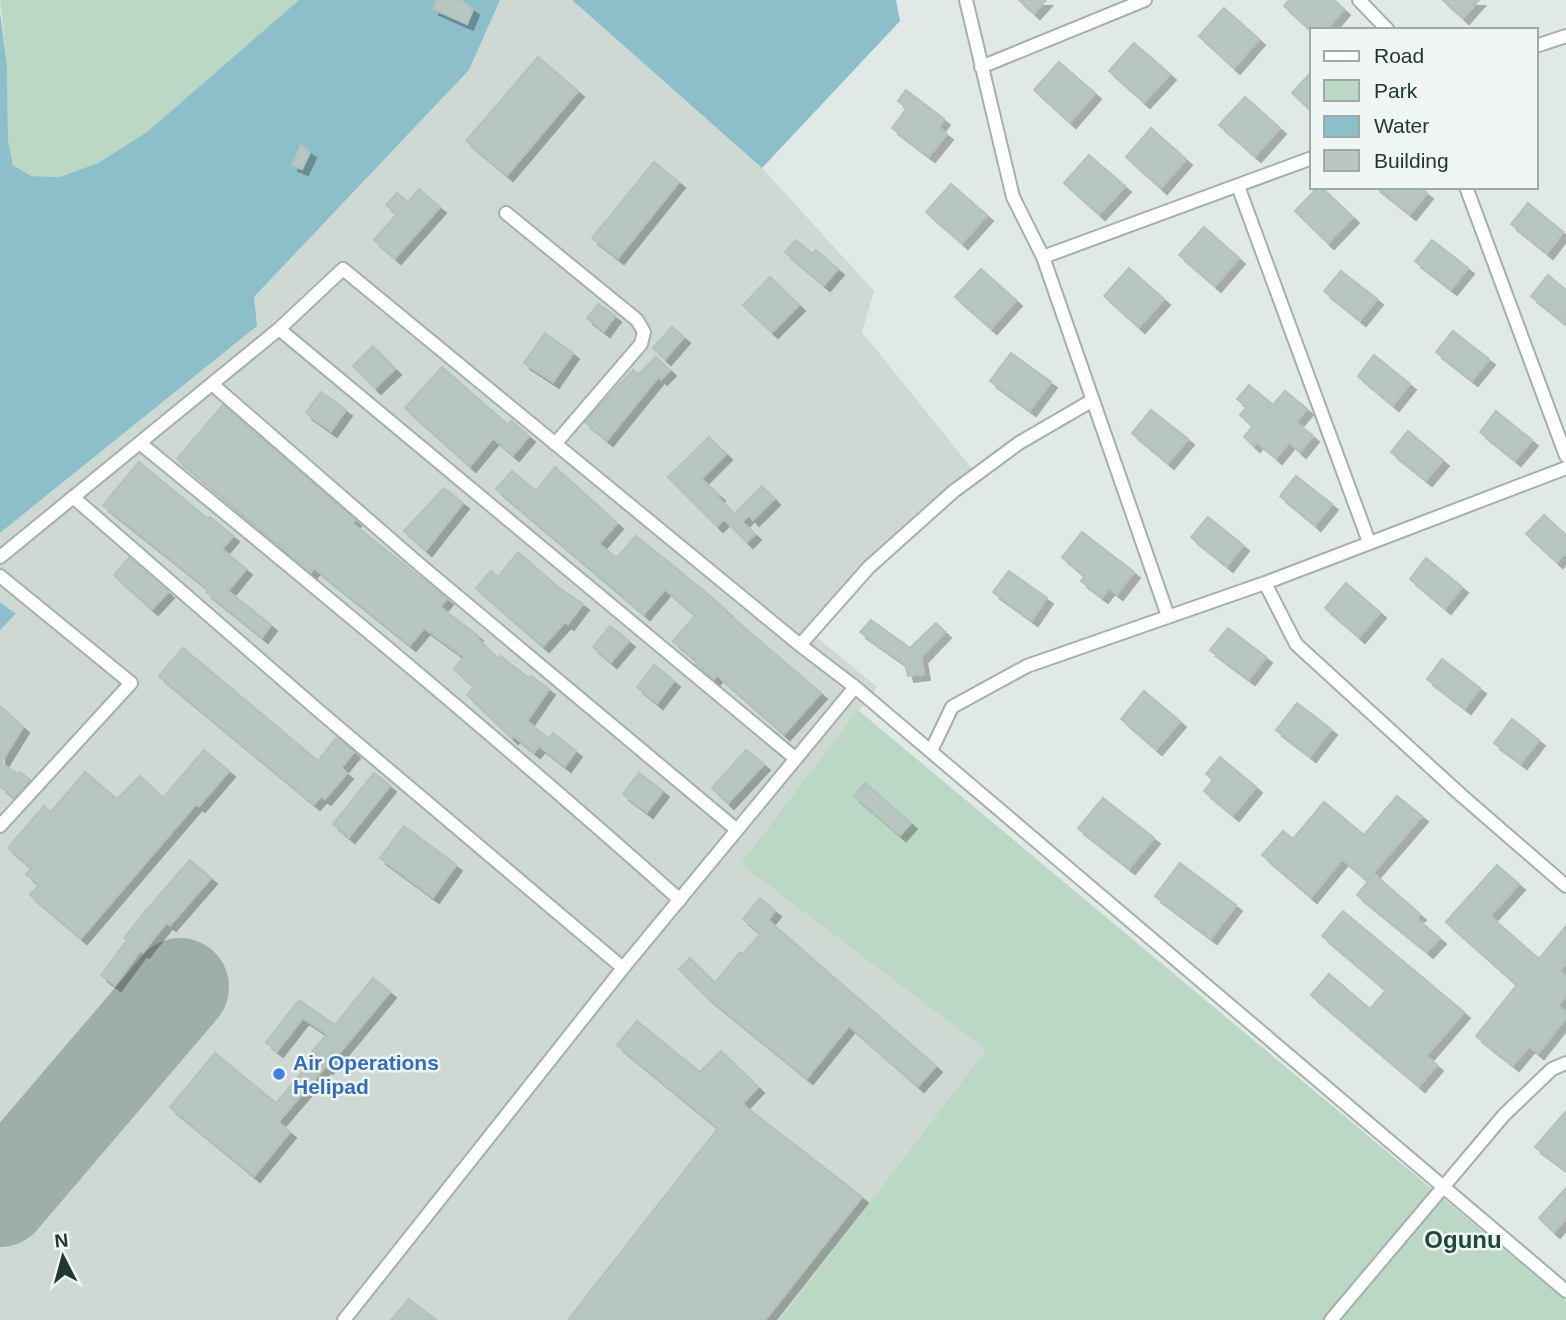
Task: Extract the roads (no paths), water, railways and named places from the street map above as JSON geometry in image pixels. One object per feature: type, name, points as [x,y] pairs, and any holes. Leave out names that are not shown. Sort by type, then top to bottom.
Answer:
[{"type":"street","points":[[966,0],[1013,197],[1043,257],[1168,617]]},
{"type":"street","points":[[981,68],[1145,0]]},
{"type":"street","points":[[1359,0],[1386,28]]},
{"type":"street","points":[[1538,45],[1566,36]]},
{"type":"street","points":[[1043,257],[1310,159]]},
{"type":"street","points":[[1238,186],[1370,542]]},
{"type":"street","points":[[1467,189],[1566,456]]},
{"type":"street","points":[[506,213],[637,320],[643,331],[641,344],[555,444]]},
{"type":"street","points":[[0,557],[279,329],[343,269],[800,645],[855,687],[1566,1291]]},
{"type":"street","points":[[279,329],[796,759]]},
{"type":"street","points":[[212,384],[419,564],[737,830]]},
{"type":"street","points":[[800,645],[869,567],[954,491],[1019,443],[1093,400]]},
{"type":"street","points":[[141,444],[347,612],[680,900]]},
{"type":"street","points":[[931,751],[952,707],[1027,666],[1265,583],[1566,468]]},
{"type":"street","points":[[73,497],[319,712],[623,968]]},
{"type":"street","points":[[0,576],[131,683],[0,826]]},
{"type":"street","points":[[1265,583],[1296,644],[1461,795],[1566,886]]},
{"type":"street","points":[[344,1320],[623,968],[855,687]]},
{"type":"street","points":[[1331,1320],[1504,1115],[1552,1069],[1566,1063]]},
{"type":"water","points":[[299,0],[500,0],[469,70],[254,297],[257,326],[0,533],[0,12],[7,65],[8,140],[13,165],[31,176],[60,177],[98,163],[147,132]]},
{"type":"water","points":[[572,0],[896,0],[900,21],[762,168]]},
{"type":"water","points":[[0,602],[16,614],[0,630]]},
{"type":"place","name":"Air Operations Helipad","points":[[279,1074]]},
{"type":"district","name":"Ogunu","points":[[1463,1239]]}]
